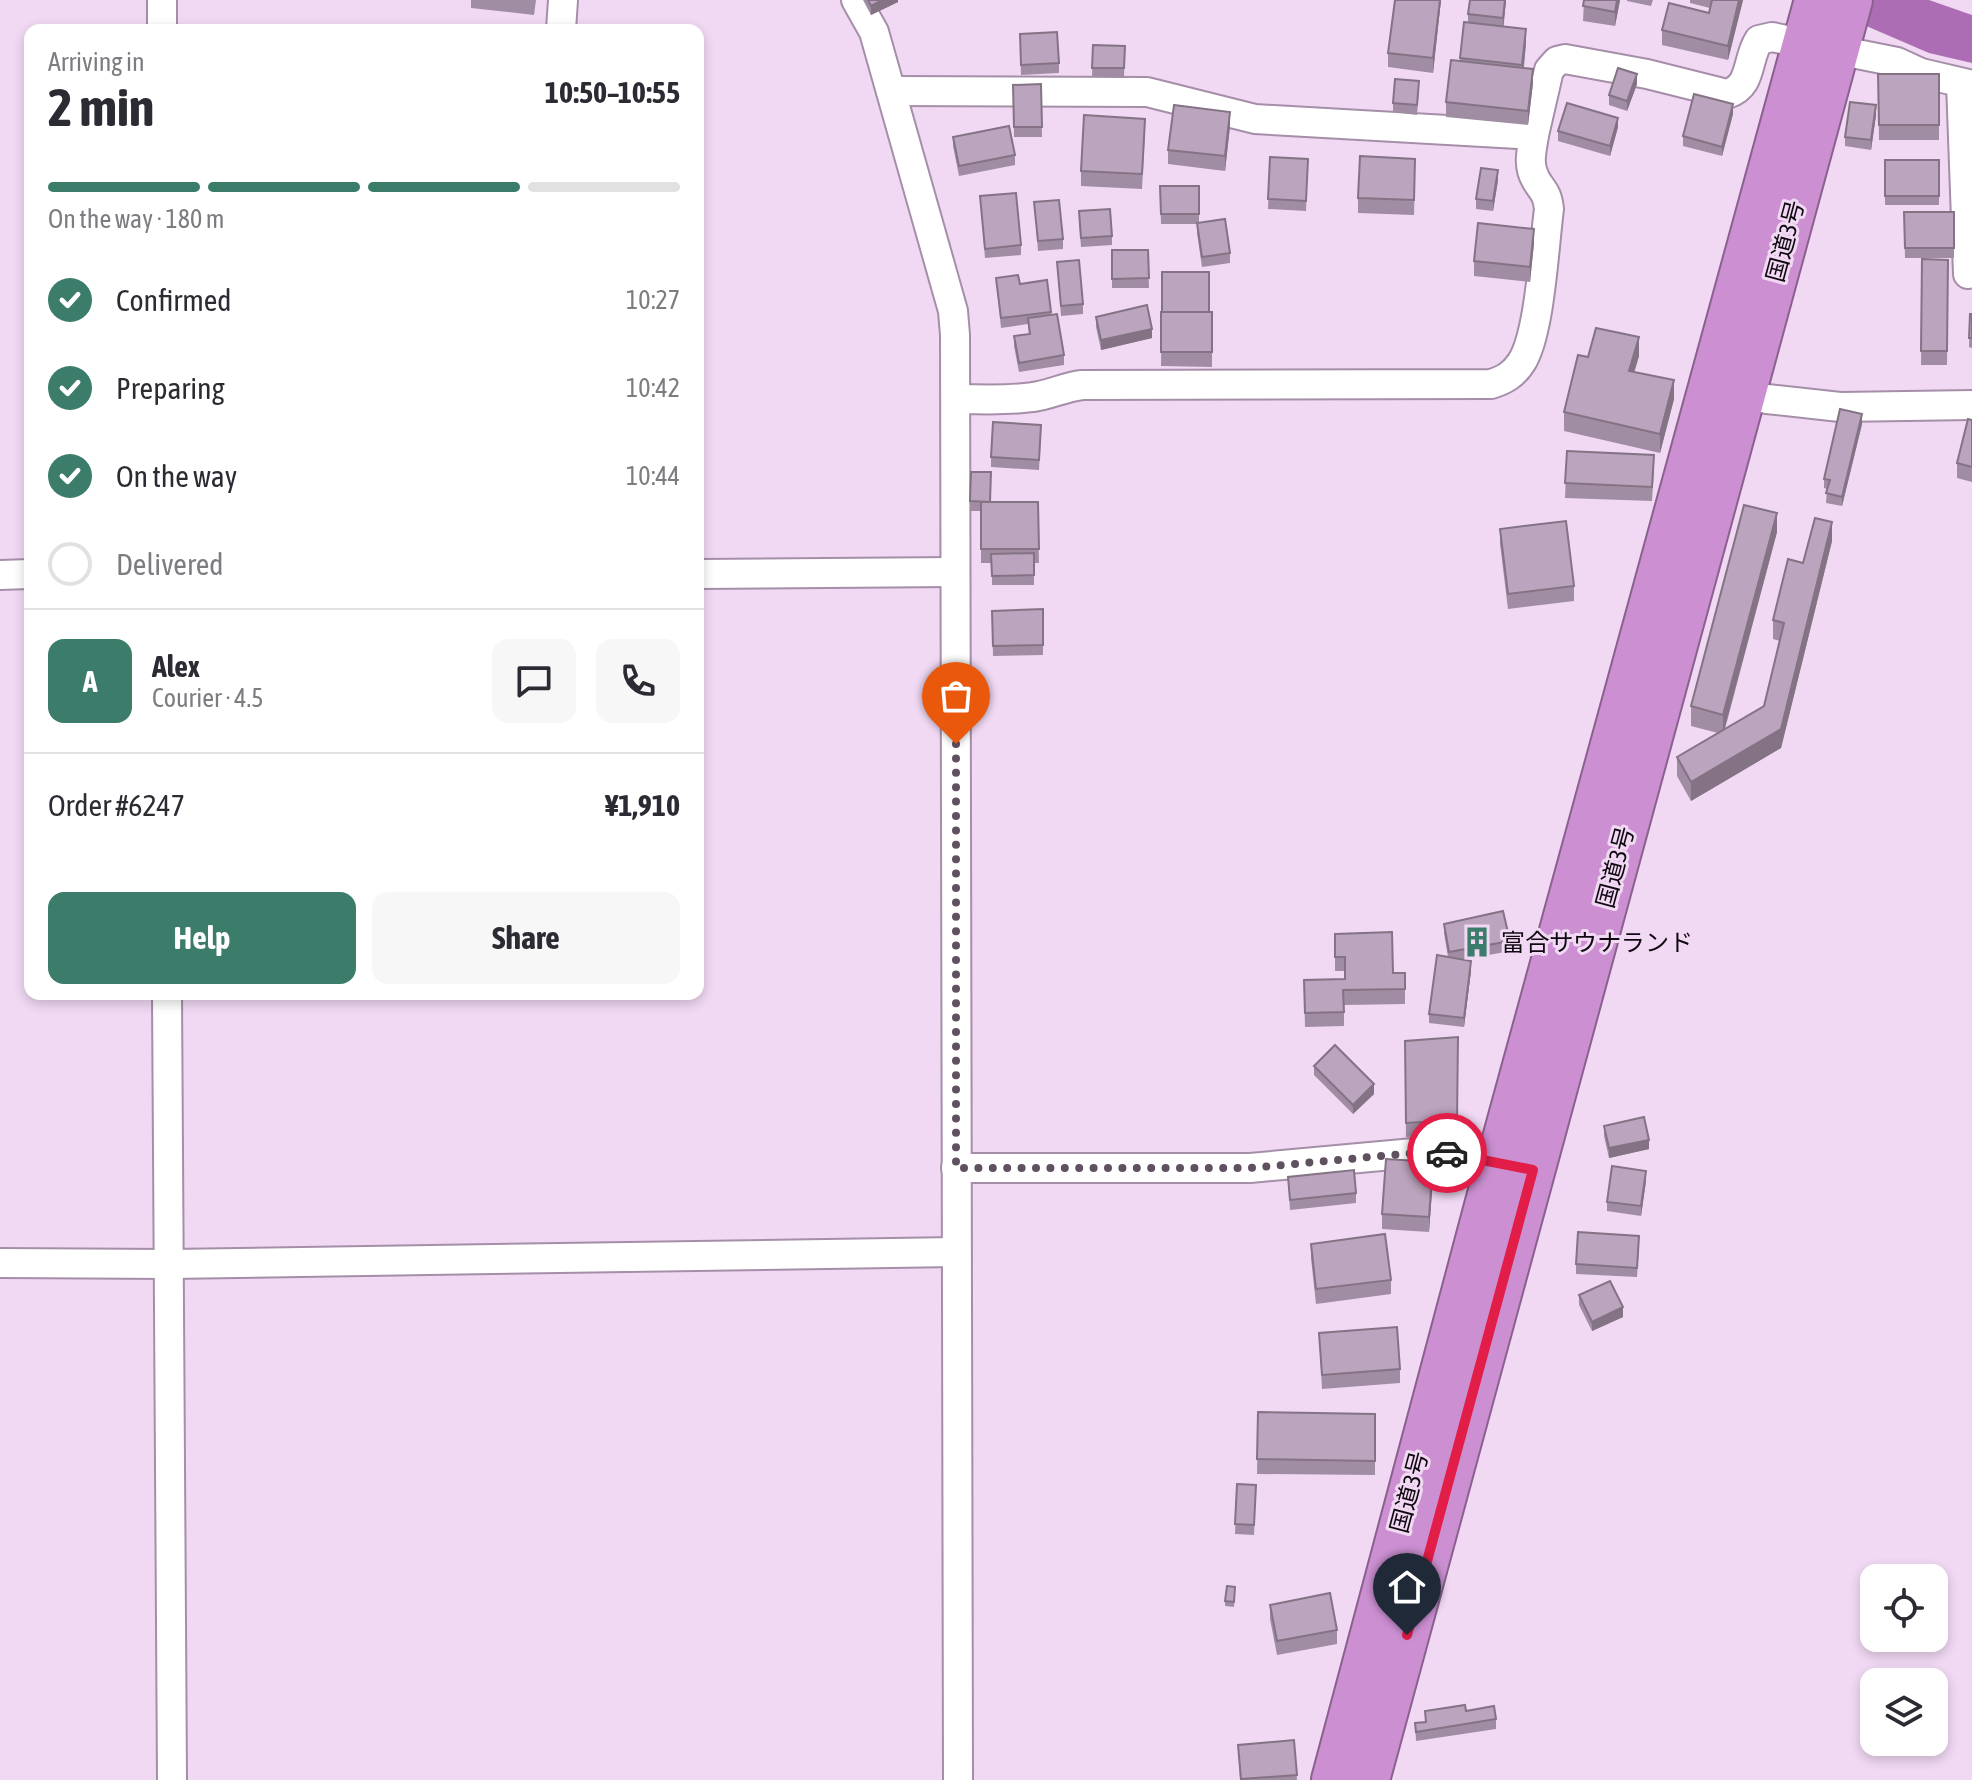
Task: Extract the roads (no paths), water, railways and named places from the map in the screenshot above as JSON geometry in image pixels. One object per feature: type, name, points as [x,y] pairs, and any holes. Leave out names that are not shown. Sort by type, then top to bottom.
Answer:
[{"type":"highway","name":"国道3号","points":[[1333,1780],[1515,1165],[1828,21]]},
{"type":"highway","name":"国道3号","points":[[1368,1780],[1515,1165]]},
{"type":"street","points":[[162,0],[162,24]]},
{"type":"street","points":[[561,24],[563,0]]},
{"type":"street","points":[[856,0],[874,32],[953,311],[956,399],[958,1780]]},
{"type":"street","points":[[956,399],[1037,397],[1082,385],[1491,384],[1506,380],[1520,366],[1532,341],[1549,209],[1547,195],[1534,178],[1530,163],[1549,70],[1557,61],[1565,59],[1647,74],[1727,94],[1738,90],[1744,83],[1759,40],[1828,21],[1921,73],[1967,84],[1968,274]]},
{"type":"street","points":[[891,91],[1147,92],[1255,119],[1534,135]]},
{"type":"street","points":[[1727,390],[1840,407],[1972,405]]},
{"type":"street","points":[[704,574],[954,572]]},
{"type":"street","points":[[0,575],[24,574]]},
{"type":"street","points":[[167,1000],[172,1780]]},
{"type":"street","points":[[956,1168],[1250,1168],[1436,1151],[1515,1165]]},
{"type":"street","points":[[0,1263],[170,1264],[956,1252]]},
{"type":"place","name":"富合サウナランド","points":[[1477,942]]}]
